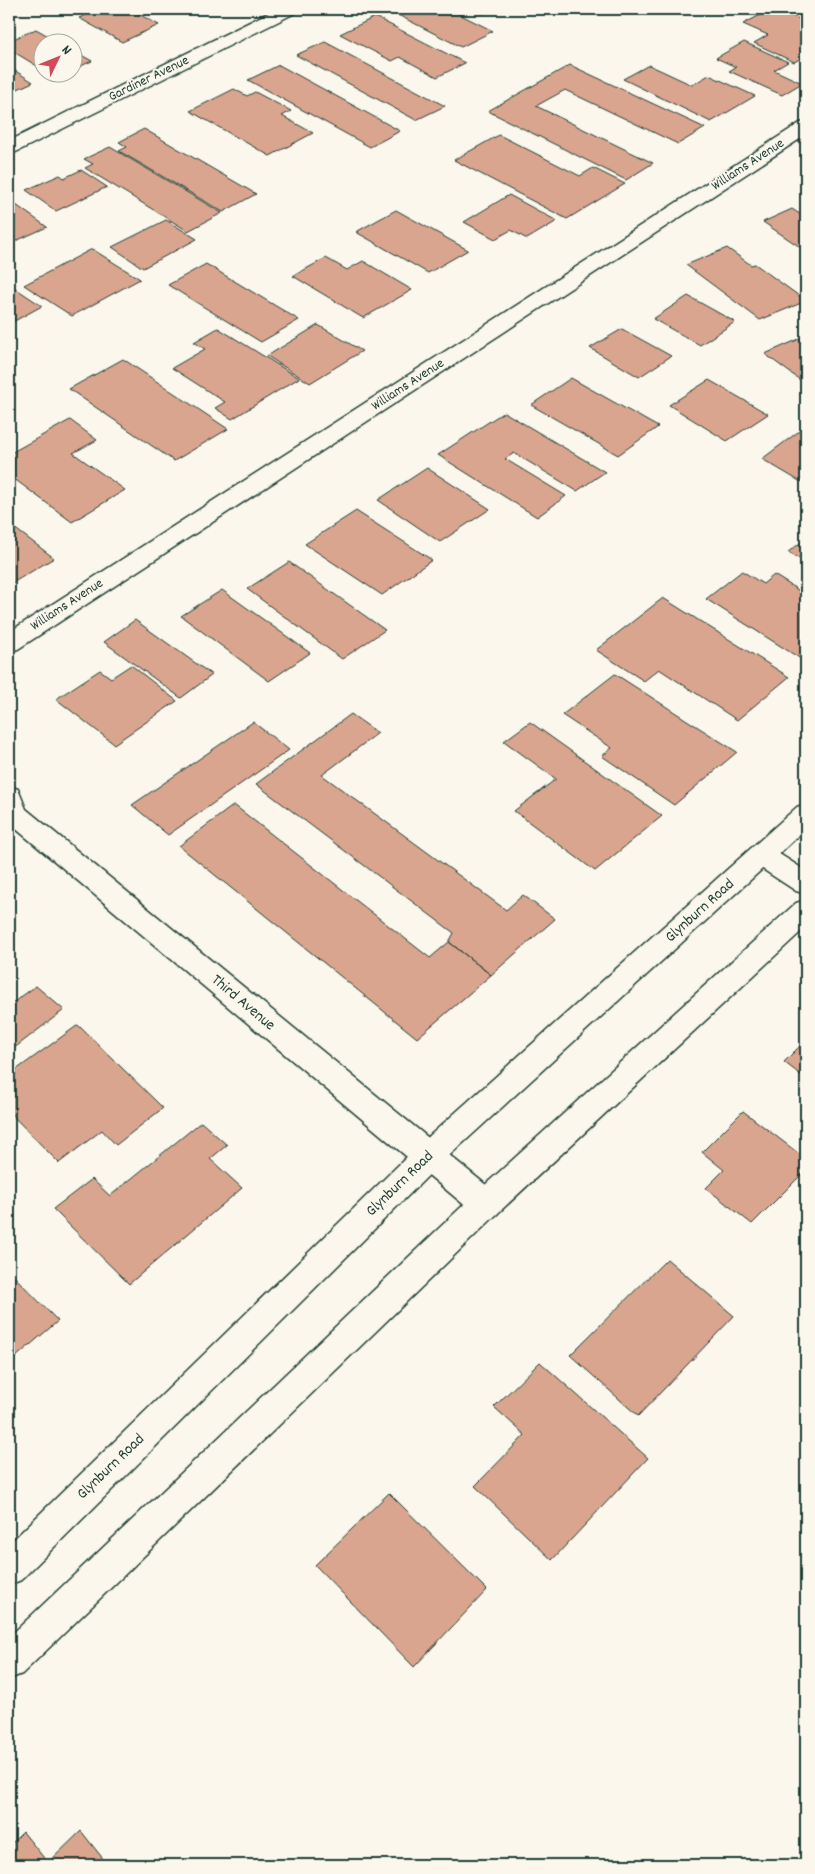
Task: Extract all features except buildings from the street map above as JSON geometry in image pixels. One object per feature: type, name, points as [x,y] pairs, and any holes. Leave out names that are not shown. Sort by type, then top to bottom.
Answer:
[{"type":"street","name":"Gardiner Avenue","points":[[9,148],[289,9]]},
{"type":"street","name":"Williams Avenue","points":[[9,643],[806,127]]},
{"type":"street","name":"Third Avenue","points":[[9,796],[15,814],[486,1204]]},
{"type":"street","name":"Glynburn Road","points":[[9,1568],[428,1156],[806,814]]},
{"type":"street","points":[[761,855],[806,884]]},
{"type":"street","points":[[9,1661],[486,1204],[806,911]]}]
